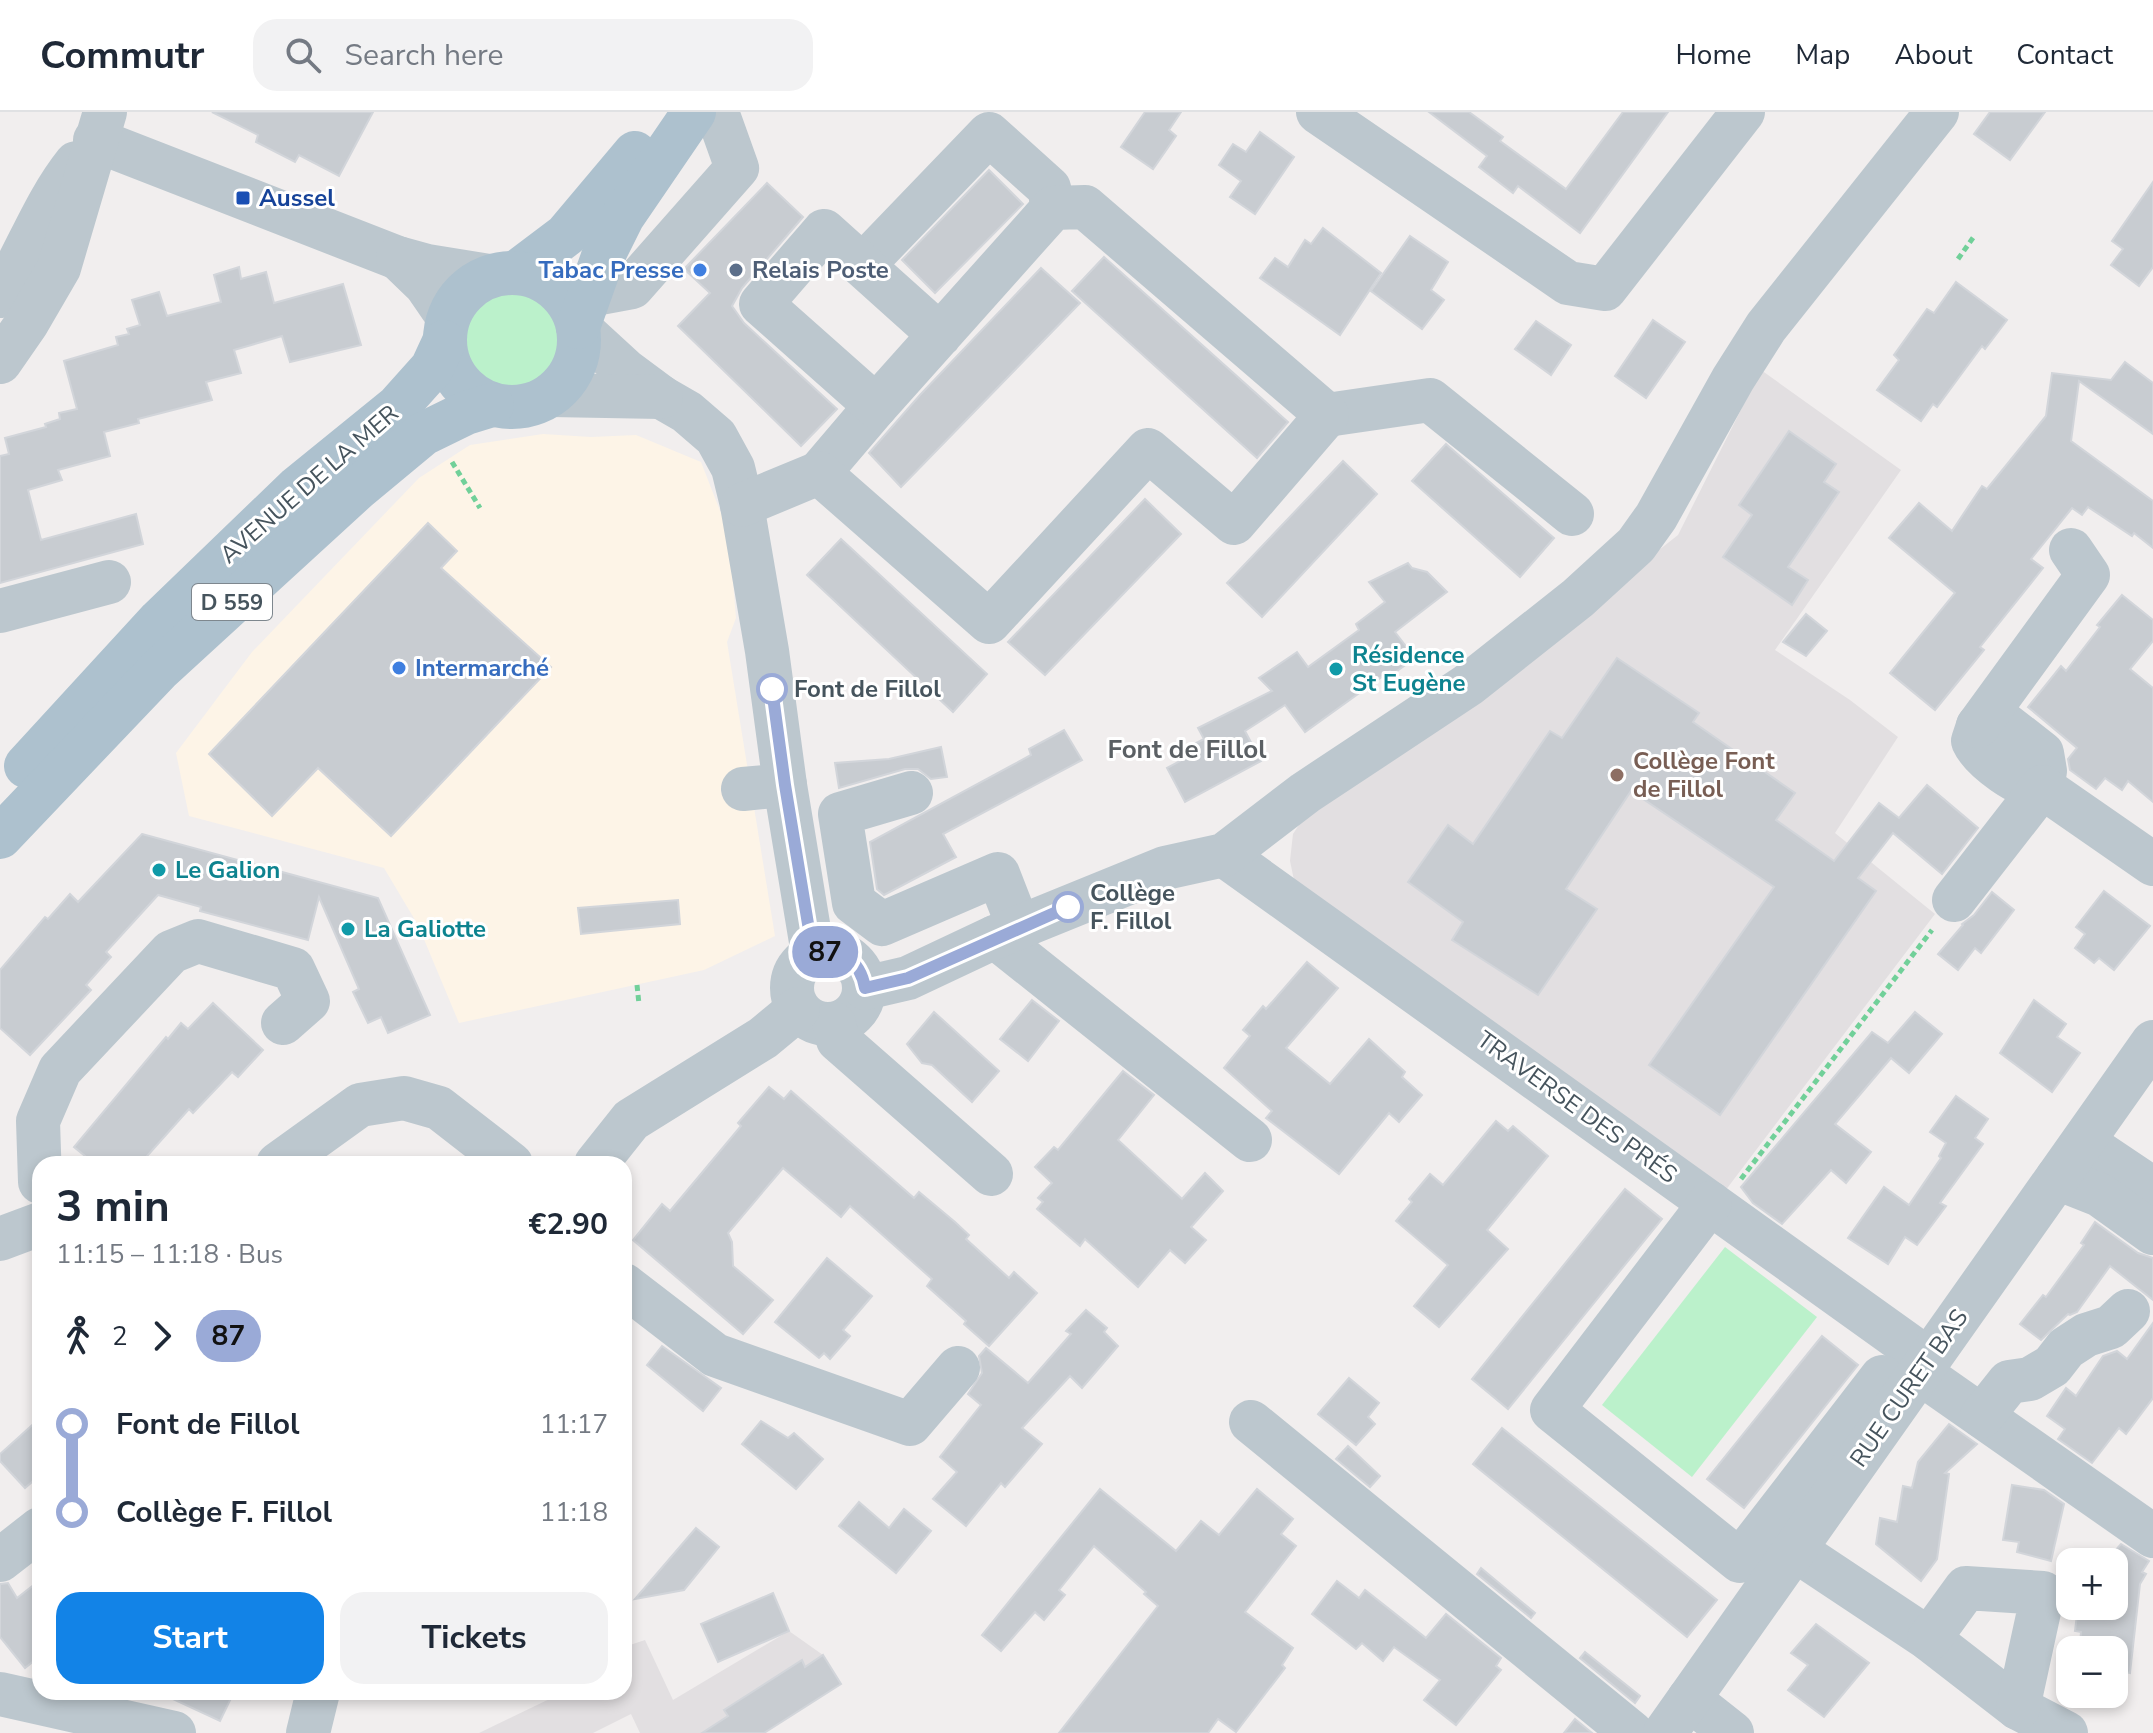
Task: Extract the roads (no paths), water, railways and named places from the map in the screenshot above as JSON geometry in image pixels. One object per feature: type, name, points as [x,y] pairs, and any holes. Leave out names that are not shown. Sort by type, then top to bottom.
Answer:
[{"type":"main road","points":[[670,112],[566,235],[503,274],[471,285],[457,299],[446,330],[448,363],[458,381],[473,396],[492,405],[523,406],[551,395],[566,380],[576,361],[584,311],[623,216],[694,112]]},
{"type":"main road","points":[[503,274],[538,277],[557,289],[571,306],[584,311]]},
{"type":"main road","name":"AVENUE DE LA MER","points":[[0,794],[160,620],[297,488],[398,406],[432,368],[446,330]]},
{"type":"main road","name":"AVENUE DE LA MER","points":[[0,837],[159,670],[358,488],[423,434],[466,413],[492,405]]},
{"type":"street","points":[[717,112],[737,168],[632,287],[584,311],[626,371],[687,412],[716,437],[733,468],[767,651],[764,787],[813,954]]},
{"type":"street","points":[[1318,112],[1568,283],[1605,289],[1743,112]]},
{"type":"street","points":[[865,988],[908,978],[1007,932],[1165,868],[1224,855],[1286,806],[1468,685],[1578,598],[1636,545],[1656,517],[1733,379],[1766,327],[1937,112]]},
{"type":"street","points":[[100,126],[398,258],[427,266],[503,274]]},
{"type":"street","points":[[0,296],[64,182],[100,126]]},
{"type":"street","points":[[0,362],[59,268],[100,126]]},
{"type":"street","points":[[864,264],[989,134],[1049,188],[1053,208]]},
{"type":"street","points":[[742,505],[819,473],[1053,208],[1085,207],[1327,415]]},
{"type":"street","points":[[876,406],[761,304],[824,231],[940,335]]},
{"type":"street","points":[[398,258],[426,285],[446,330]]},
{"type":"street","points":[[551,395],[661,397]]},
{"type":"street","points":[[819,473],[989,622],[1148,450],[1234,523],[1327,415],[1430,400],[1572,514]]},
{"type":"street","points":[[1954,900],[2042,787],[2045,771],[2042,753],[2006,725],[1992,719],[1978,726],[2088,575],[2071,550]]},
{"type":"street","points":[[0,611],[109,582]]},
{"type":"street","points":[[2042,787],[2153,864]]},
{"type":"street","points":[[911,793],[840,814],[854,903],[882,924],[998,874],[1007,932],[1250,1140]]},
{"type":"street","name":"TRAVERSE DES PRÉS","points":[[1224,855],[1714,1206],[1910,1370],[1982,1416],[2153,1536]]},
{"type":"street","points":[[39,1156],[38,1121],[60,1070],[171,952],[198,941],[293,969],[308,1001],[283,1023]]},
{"type":"street","points":[[602,1156],[631,1120],[763,1038],[816,1017],[854,1013],[861,1004],[865,988],[863,975],[852,960],[834,952],[813,954],[797,968],[793,978],[793,1000],[816,1017],[838,1040],[991,1174]]},
{"type":"street","name":"RUE CURET BAS","points":[[1671,1724],[1795,1550],[1910,1370],[2057,1178],[2153,1042]]},
{"type":"street","points":[[289,1156],[360,1105],[404,1098],[439,1108],[501,1156]]},
{"type":"street","points":[[2083,1142],[2153,1189]]},
{"type":"street","points":[[2057,1178],[2100,1195],[2153,1233]]},
{"type":"street","points":[[1714,1206],[1552,1410],[1740,1561],[1910,1370]]},
{"type":"street","points":[[0,1239],[32,1227]]},
{"type":"street","points":[[632,1291],[715,1355],[910,1424],[958,1368]]},
{"type":"street","points":[[1982,1416],[2009,1382],[2030,1379],[2052,1366],[2066,1348],[2086,1335],[2111,1327],[2128,1311]]},
{"type":"street","points":[[1251,1422],[1632,1733]]},
{"type":"street","points":[[0,1560],[32,1535]]},
{"type":"street","points":[[1795,1550],[1929,1639],[2018,1708],[2066,1733]]},
{"type":"street","points":[[1929,1639],[1966,1588],[2043,1593],[2018,1708]]},
{"type":"street","points":[[0,1694],[174,1733]]},
{"type":"street","points":[[308,1733],[316,1700]]},
{"type":"street","points":[[1671,1724],[1732,1733]]},
{"type":"place","name":"Aussel","points":[[243,198]]},
{"type":"place","name":"Tabac Presse","points":[[700,270]]},
{"type":"place","name":"Relais Poste","points":[[736,270]]},
{"type":"place","name":"Intermarché","points":[[399,668]]},
{"type":"place","name":"Résidence St Eugène","points":[[1336,669]]},
{"type":"place","name":"Font de Fillol","points":[[772,689]]},
{"type":"place","name":"Collège Font de Fillol","points":[[1617,775]]},
{"type":"place","name":"Le Galion","points":[[159,870]]},
{"type":"place","name":"Collège F. Fillol","points":[[1068,907]]},
{"type":"place","name":"La Galiotte","points":[[348,929]]},
{"type":"district","name":"Font de Fillol","points":[[1187,749]]}]
